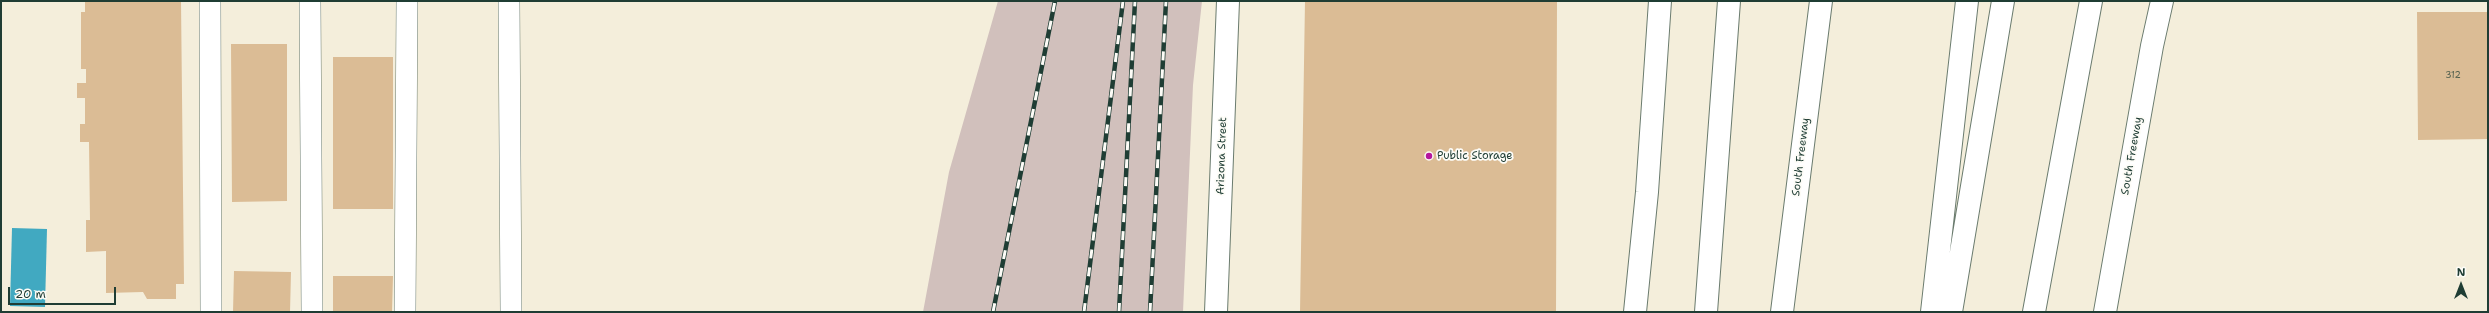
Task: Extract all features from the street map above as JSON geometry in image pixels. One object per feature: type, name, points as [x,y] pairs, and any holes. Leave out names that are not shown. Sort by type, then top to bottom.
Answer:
[{"type":"main road","name":"Arizona Street","points":[[1216,312],[1228,1]]},
{"type":"main road","points":[[1635,312],[1647,192],[1660,1]]},
{"type":"main road","points":[[1706,312],[1730,1]]},
{"type":"main road","name":"South Freeway","points":[[1782,312],[1821,1]]},
{"type":"main road","points":[[1932,312],[1967,1]]},
{"type":"main road","points":[[1952,312],[2003,1]]},
{"type":"main road","points":[[2034,312],[2091,1]]},
{"type":"main road","name":"South Freeway","points":[[2105,312],[2152,46],[2162,1]]},
{"type":"lane","points":[[210,1],[211,312]]},
{"type":"lane","points":[[310,1],[312,312]]},
{"type":"lane","points":[[405,312],[407,1]]},
{"type":"lane","points":[[509,1],[511,312]]},
{"type":"shaded area","points":[[998,1],[1202,1],[1193,85],[1183,312],[923,312],[949,172]]},
{"type":"water","points":[[12,228],[47,229],[45,307],[10,306]]},
{"type":"building","points":[[85,1],[181,1],[184,284],[176,284],[176,299],[147,299],[143,292],[106,293],[106,251],[86,252],[86,220],[90,220],[89,142],[80,142],[80,124],[85,124],[85,98],[77,98],[77,83],[86,83],[86,69],[81,69],[81,12],[85,12]]},
{"type":"building","name":"Public Storage","points":[[1305,1],[1557,1],[1556,312],[1300,312]]},
{"type":"building","points":[[2417,12],[2488,12],[2488,139],[2418,140]]},
{"type":"building","points":[[231,44],[287,44],[287,201],[232,202]]},
{"type":"building","points":[[333,57],[393,57],[393,209],[333,209]]},
{"type":"building","points":[[234,271],[291,272],[290,312],[233,312]]},
{"type":"building","points":[[333,276],[393,276],[392,312],[333,312]]},
{"type":"railway","points":[[993,312],[1055,1]]},
{"type":"railway","points":[[1084,312],[1123,1]]},
{"type":"railway","points":[[1119,312],[1135,1]]},
{"type":"railway","points":[[1150,312],[1166,1]]},
{"type":"place","name":"Public Storage","points":[[1429,156]]}]
